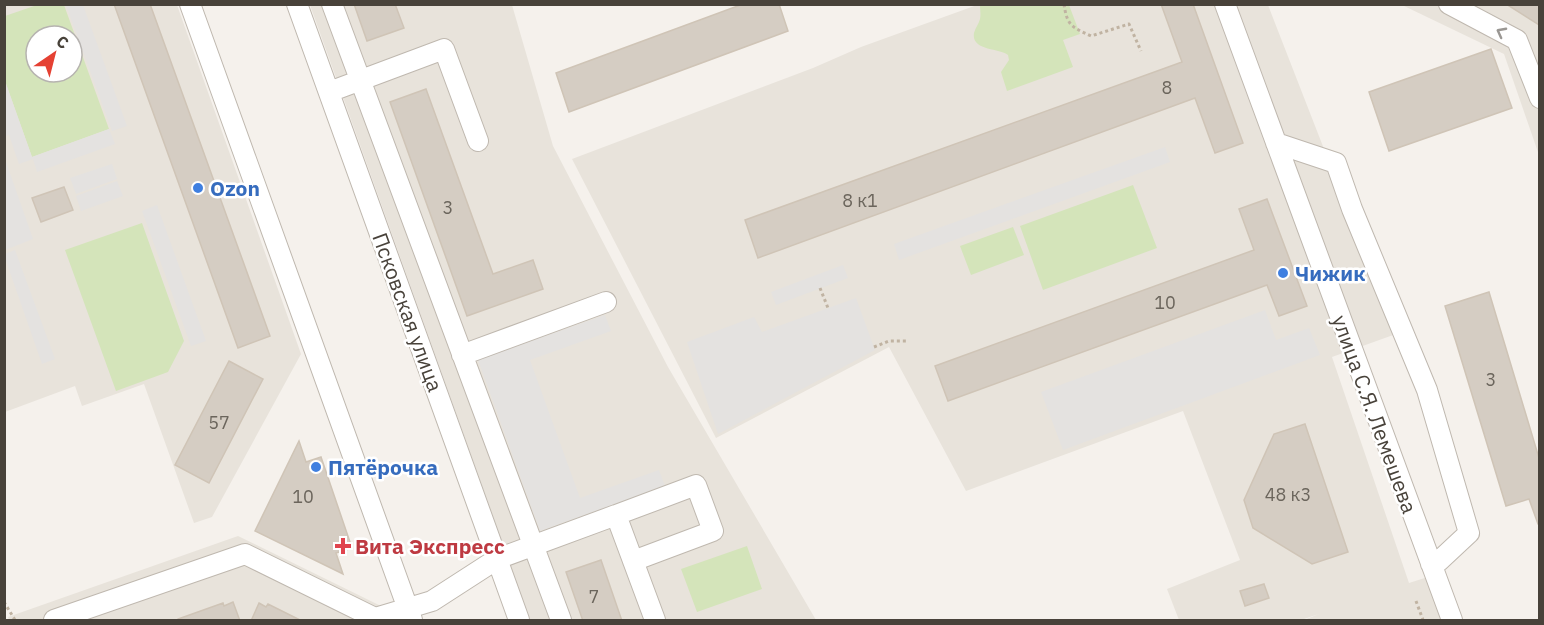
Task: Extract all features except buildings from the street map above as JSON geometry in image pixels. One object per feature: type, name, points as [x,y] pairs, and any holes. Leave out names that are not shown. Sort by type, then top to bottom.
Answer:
[{"type":"street","points":[[190,4],[410,614]]},
{"type":"street","name":"Псковская улица","points":[[297,4],[519,621]]},
{"type":"street","points":[[332,4],[561,621]]},
{"type":"street","name":"улица С.Я. Лемешева","points":[[1225,4],[1452,621]]},
{"type":"street","points":[[1449,4],[1517,40],[1539,98]]},
{"type":"street","points":[[329,92],[444,49],[478,141]]},
{"type":"street","points":[[1276,143],[1336,163],[1352,209],[1427,390],[1469,533],[1438,561],[1431,564]]},
{"type":"street","points":[[462,355],[606,302]]},
{"type":"street","points":[[54,621],[244,554],[375,618],[410,614],[497,559],[696,485],[713,531],[633,561]]},
{"type":"street","points":[[616,515],[655,621]]},
{"type":"path","points":[[1064,4],[1066,18],[1073,28],[1091,36],[1129,24],[1141,51]]},
{"type":"path","points":[[820,288],[828,308]]},
{"type":"path","points":[[874,347],[889,340],[906,341]]},
{"type":"path","points":[[1416,601],[1423,621]]},
{"type":"path","points":[[4,602],[15,621]]},
{"type":"shaded area","points":[[5,5],[177,5],[301,354],[212,517],[194,523],[144,384],[82,406],[75,386],[5,412]]},
{"type":"shaded area","points":[[66,5],[83,5],[127,126],[112,131],[84,54],[84,24],[73,24]]},
{"type":"shaded area","points":[[310,5],[512,5],[553,146],[668,367],[816,620],[530,620]]},
{"type":"shaded area","points":[[977,5],[1268,5],[1396,334],[1332,357],[1409,583],[1431,576],[1447,620],[1304,620],[1319,614],[1301,620],[1179,620],[1167,589],[1240,560],[1183,411],[966,491],[889,347],[716,438],[572,159],[813,68],[861,47]]},
{"type":"shaded area","points":[[1402,5],[1539,5],[1539,155],[1504,54]]},
{"type":"shaded area","points":[[5,81],[32,157],[109,129],[115,144],[37,172],[33,159],[19,164],[9,135],[5,136]]},
{"type":"shaded area","points":[[1165,147],[1170,162],[899,260],[894,244]]},
{"type":"shaded area","points":[[5,159],[33,239],[4,250]]},
{"type":"shaded area","points":[[112,164],[117,179],[76,194],[70,178]]},
{"type":"shaded area","points":[[117,181],[123,196],[81,211],[76,196]]},
{"type":"shaded area","points":[[157,205],[206,341],[191,346],[142,211]]},
{"type":"shaded area","points":[[15,250],[55,359],[42,364],[5,258],[5,254]]},
{"type":"shaded area","points":[[843,265],[848,278],[776,305],[771,292]]},
{"type":"shaded area","points":[[856,298],[875,350],[718,434],[687,342],[754,317],[762,332]]},
{"type":"shaded area","points":[[1265,310],[1276,340],[1309,328],[1320,355],[1063,450],[1041,392]]},
{"type":"shaded area","points":[[605,315],[611,331],[530,360],[580,498],[659,470],[665,486],[540,531],[478,360]]},
{"type":"shaded area","points":[[238,536],[385,608],[390,620],[9,620],[8,617]]},
{"type":"green space","points":[[37,5],[64,5],[71,24],[24,24],[24,84],[84,84],[84,60],[109,129],[32,157],[5,81],[5,16]]},
{"type":"green space","points":[[980,5],[1069,5],[1080,34],[1063,40],[1073,67],[1007,91],[1001,72],[1009,60],[1008,55],[981,46],[974,39],[979,23]]},
{"type":"green space","points":[[1133,185],[1157,248],[1043,290],[1020,226]]},
{"type":"green space","points":[[142,223],[184,341],[168,372],[116,391],[65,250]]},
{"type":"green space","points":[[1013,227],[1024,255],[971,275],[960,246]]},
{"type":"green space","points":[[747,546],[762,589],[697,612],[681,569]]},
{"type":"place","name":"Ozon","points":[[198,188]]},
{"type":"place","name":"Чижик","points":[[1283,273]]},
{"type":"place","name":"Пятёрочка","points":[[316,467]]},
{"type":"place","name":"Вита Экспресс","points":[[343,546]]}]
